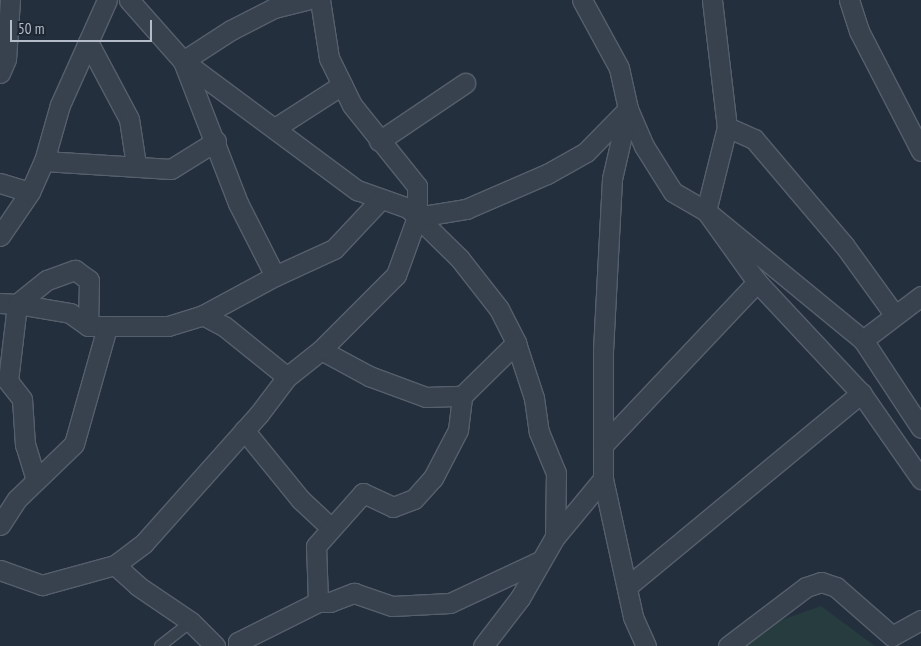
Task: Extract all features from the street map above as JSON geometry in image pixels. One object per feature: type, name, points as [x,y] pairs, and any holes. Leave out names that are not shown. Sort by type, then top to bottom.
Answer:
[{"type":"street","points":[[2,64],[10,0]]},
{"type":"street","points":[[0,236],[30,192],[44,161],[60,105],[107,0]]},
{"type":"street","points":[[129,0],[183,61],[357,190],[408,208],[460,259],[499,309],[516,343],[534,398],[539,432],[556,473],[555,537]]},
{"type":"street","points":[[183,61],[231,30],[274,8],[307,0]]},
{"type":"street","points":[[0,570],[42,585],[115,566],[144,543],[244,430],[286,377],[321,350],[396,275],[417,217],[417,186],[352,105],[329,58],[320,0]]},
{"type":"street","points":[[582,0],[619,68],[628,109],[644,146],[674,192],[706,211],[863,340],[921,428]]},
{"type":"street","points":[[706,211],[727,127],[712,0]]},
{"type":"street","points":[[848,0],[880,73],[921,151]]},
{"type":"street","points":[[88,42],[129,119],[136,165]]},
{"type":"street","points":[[183,61],[216,141],[238,203],[275,276]]},
{"type":"street","points":[[379,141],[465,83]]},
{"type":"street","points":[[275,128],[342,85]]},
{"type":"street","points":[[417,217],[466,209],[548,174],[586,152],[628,109]]},
{"type":"street","points":[[628,109],[612,179],[603,351],[603,479],[628,586],[633,617],[646,646]]},
{"type":"street","points":[[727,127],[754,139],[844,245],[894,314]]},
{"type":"street","points":[[44,161],[136,165],[171,169],[216,141]]},
{"type":"street","points":[[0,183],[30,192]]},
{"type":"street","points":[[8,303],[70,313],[98,327],[168,326],[203,315],[275,276],[334,249],[382,199]]},
{"type":"street","points":[[706,211],[758,282],[861,393],[921,479]]},
{"type":"street","points":[[0,525],[17,499],[74,444],[98,327],[89,280],[76,270],[48,280],[8,303]]},
{"type":"street","points":[[604,444],[758,282]]},
{"type":"street","points":[[863,340],[894,314],[921,296]]},
{"type":"street","points":[[8,303],[8,381],[22,399],[25,445],[36,480]]},
{"type":"street","points":[[203,315],[232,332],[286,377]]},
{"type":"street","points":[[318,602],[316,546],[330,527],[363,493],[393,507],[414,499],[433,478],[458,430],[462,396],[516,343]]},
{"type":"street","points":[[321,350],[369,376],[426,396],[462,396]]},
{"type":"street","points":[[628,586],[861,393]]},
{"type":"street","points":[[244,430],[300,499],[330,527]]},
{"type":"street","points":[[483,646],[520,598],[555,537],[603,479]]},
{"type":"street","points":[[238,646],[238,642],[318,602],[354,593],[392,606],[450,603],[540,561]]},
{"type":"street","points":[[115,566],[138,586],[191,622],[215,646]]},
{"type":"street","points":[[728,646],[806,587],[821,582],[836,587],[892,636],[921,620]]},
{"type":"lane","points":[[160,646],[191,622]]},
{"type":"green space","points":[[821,606],[875,646],[746,646],[776,622]]}]
